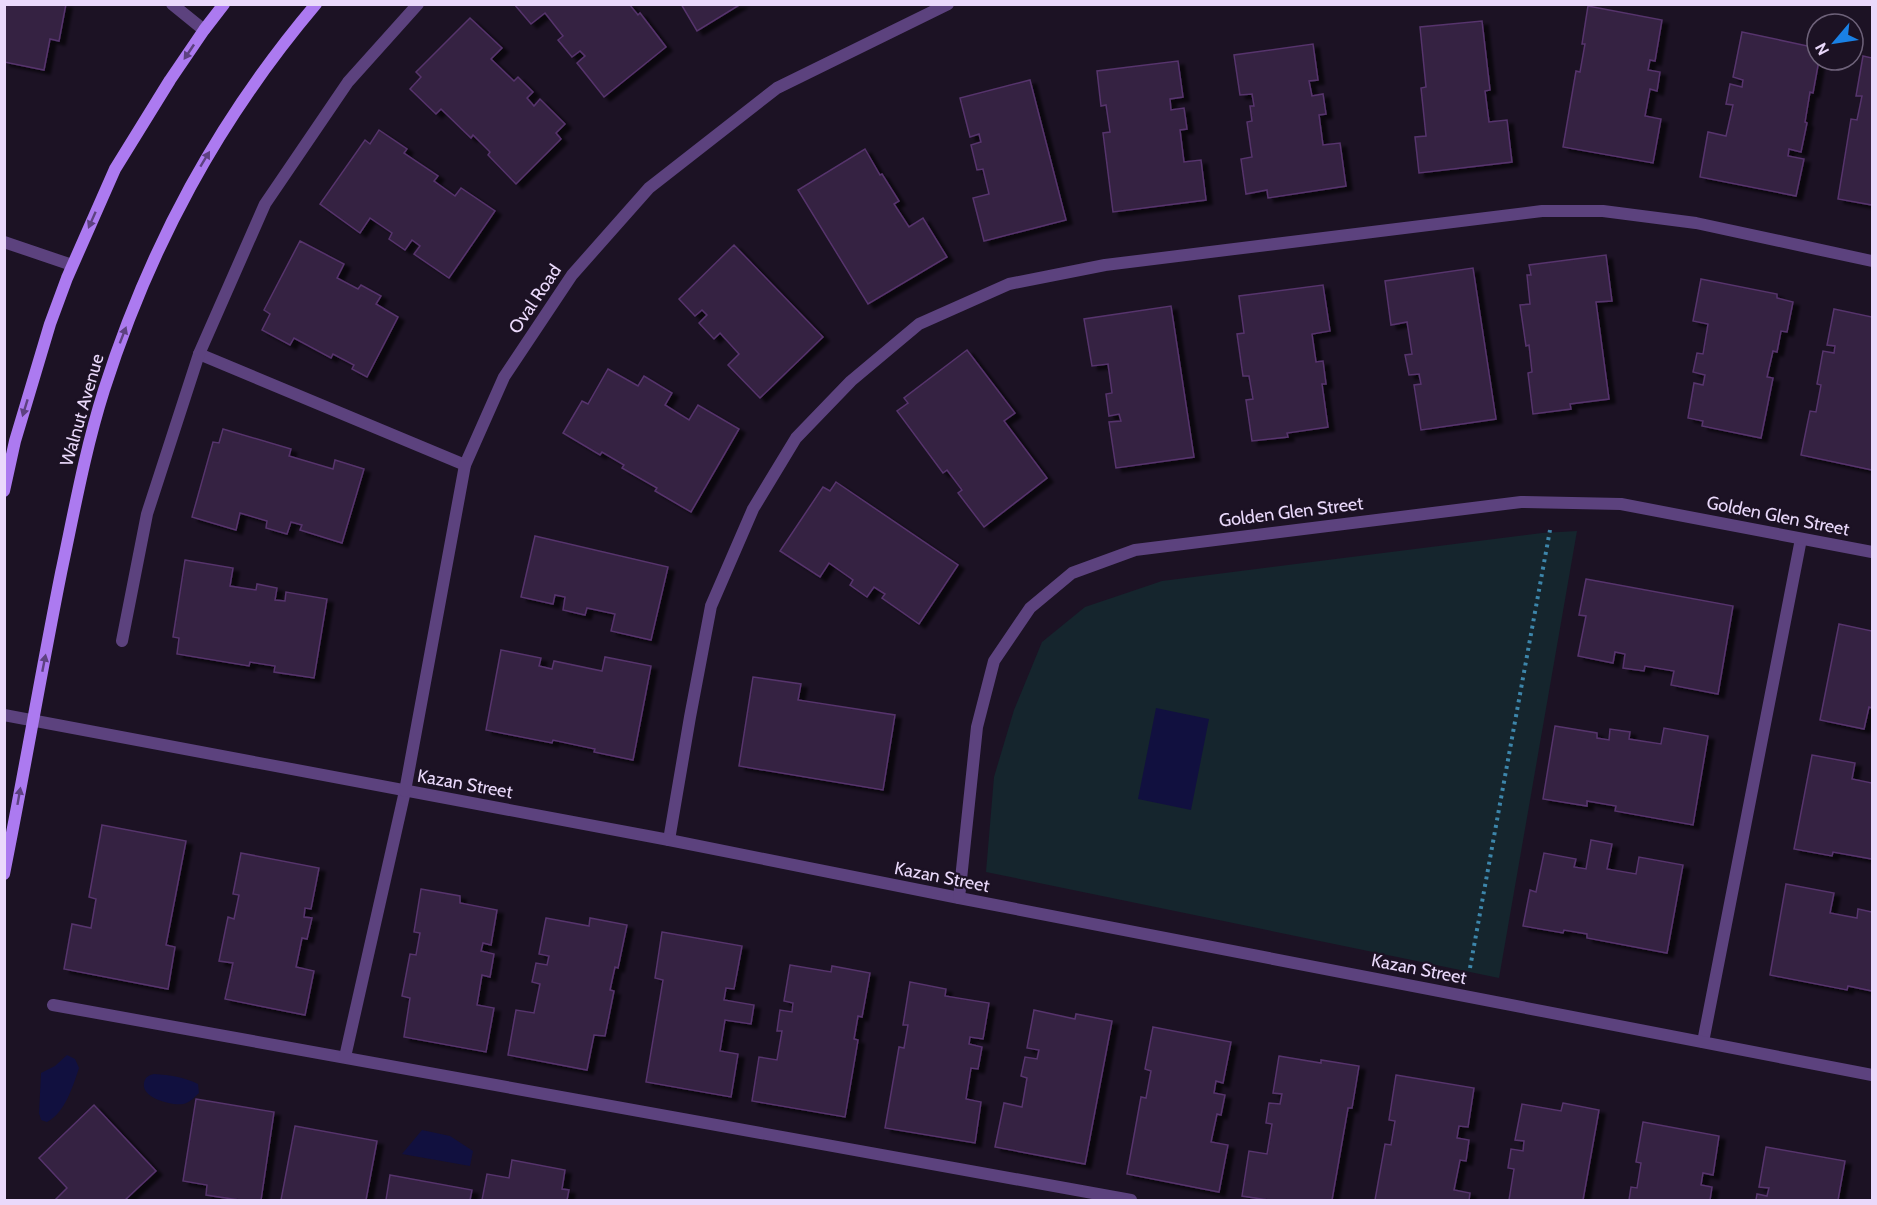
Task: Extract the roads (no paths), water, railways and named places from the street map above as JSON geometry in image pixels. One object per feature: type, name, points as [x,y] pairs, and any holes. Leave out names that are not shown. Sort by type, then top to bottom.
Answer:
[{"type":"main road","points":[[4,491],[15,441],[50,324],[72,265],[115,169],[170,80],[224,4]]},
{"type":"main road","name":"Walnut Avenue","points":[[4,874],[82,472],[104,390],[138,297],[173,218],[196,174],[219,135],[271,60],[316,4]]},
{"type":"street","points":[[172,4],[204,30]]},
{"type":"street","points":[[122,641],[147,513],[199,354],[265,204],[348,82],[418,4]]},
{"type":"street","name":"Oval Road","points":[[345,1058],[405,791],[465,465],[504,377],[573,275],[649,188],[777,88],[948,4]]},
{"type":"street","points":[[669,840],[711,606],[753,508],[796,438],[851,381],[919,324],[1009,284],[1105,265],[1542,211],[1603,211],[1696,223],[1872,261]]},
{"type":"street","points":[[4,242],[72,265]]},
{"type":"street","points":[[199,354],[465,465]]},
{"type":"street","name":"Golden Glen Street","points":[[959,898],[977,727],[994,661],[1030,608],[1072,573],[1135,550],[1521,502],[1621,504],[1872,552]]},
{"type":"street","points":[[1702,1042],[1801,538]]},
{"type":"street","name":"Kazan Street","points":[[4,715],[669,840],[1872,1075]]},
{"type":"street","points":[[53,1005],[1131,1200]]}]
